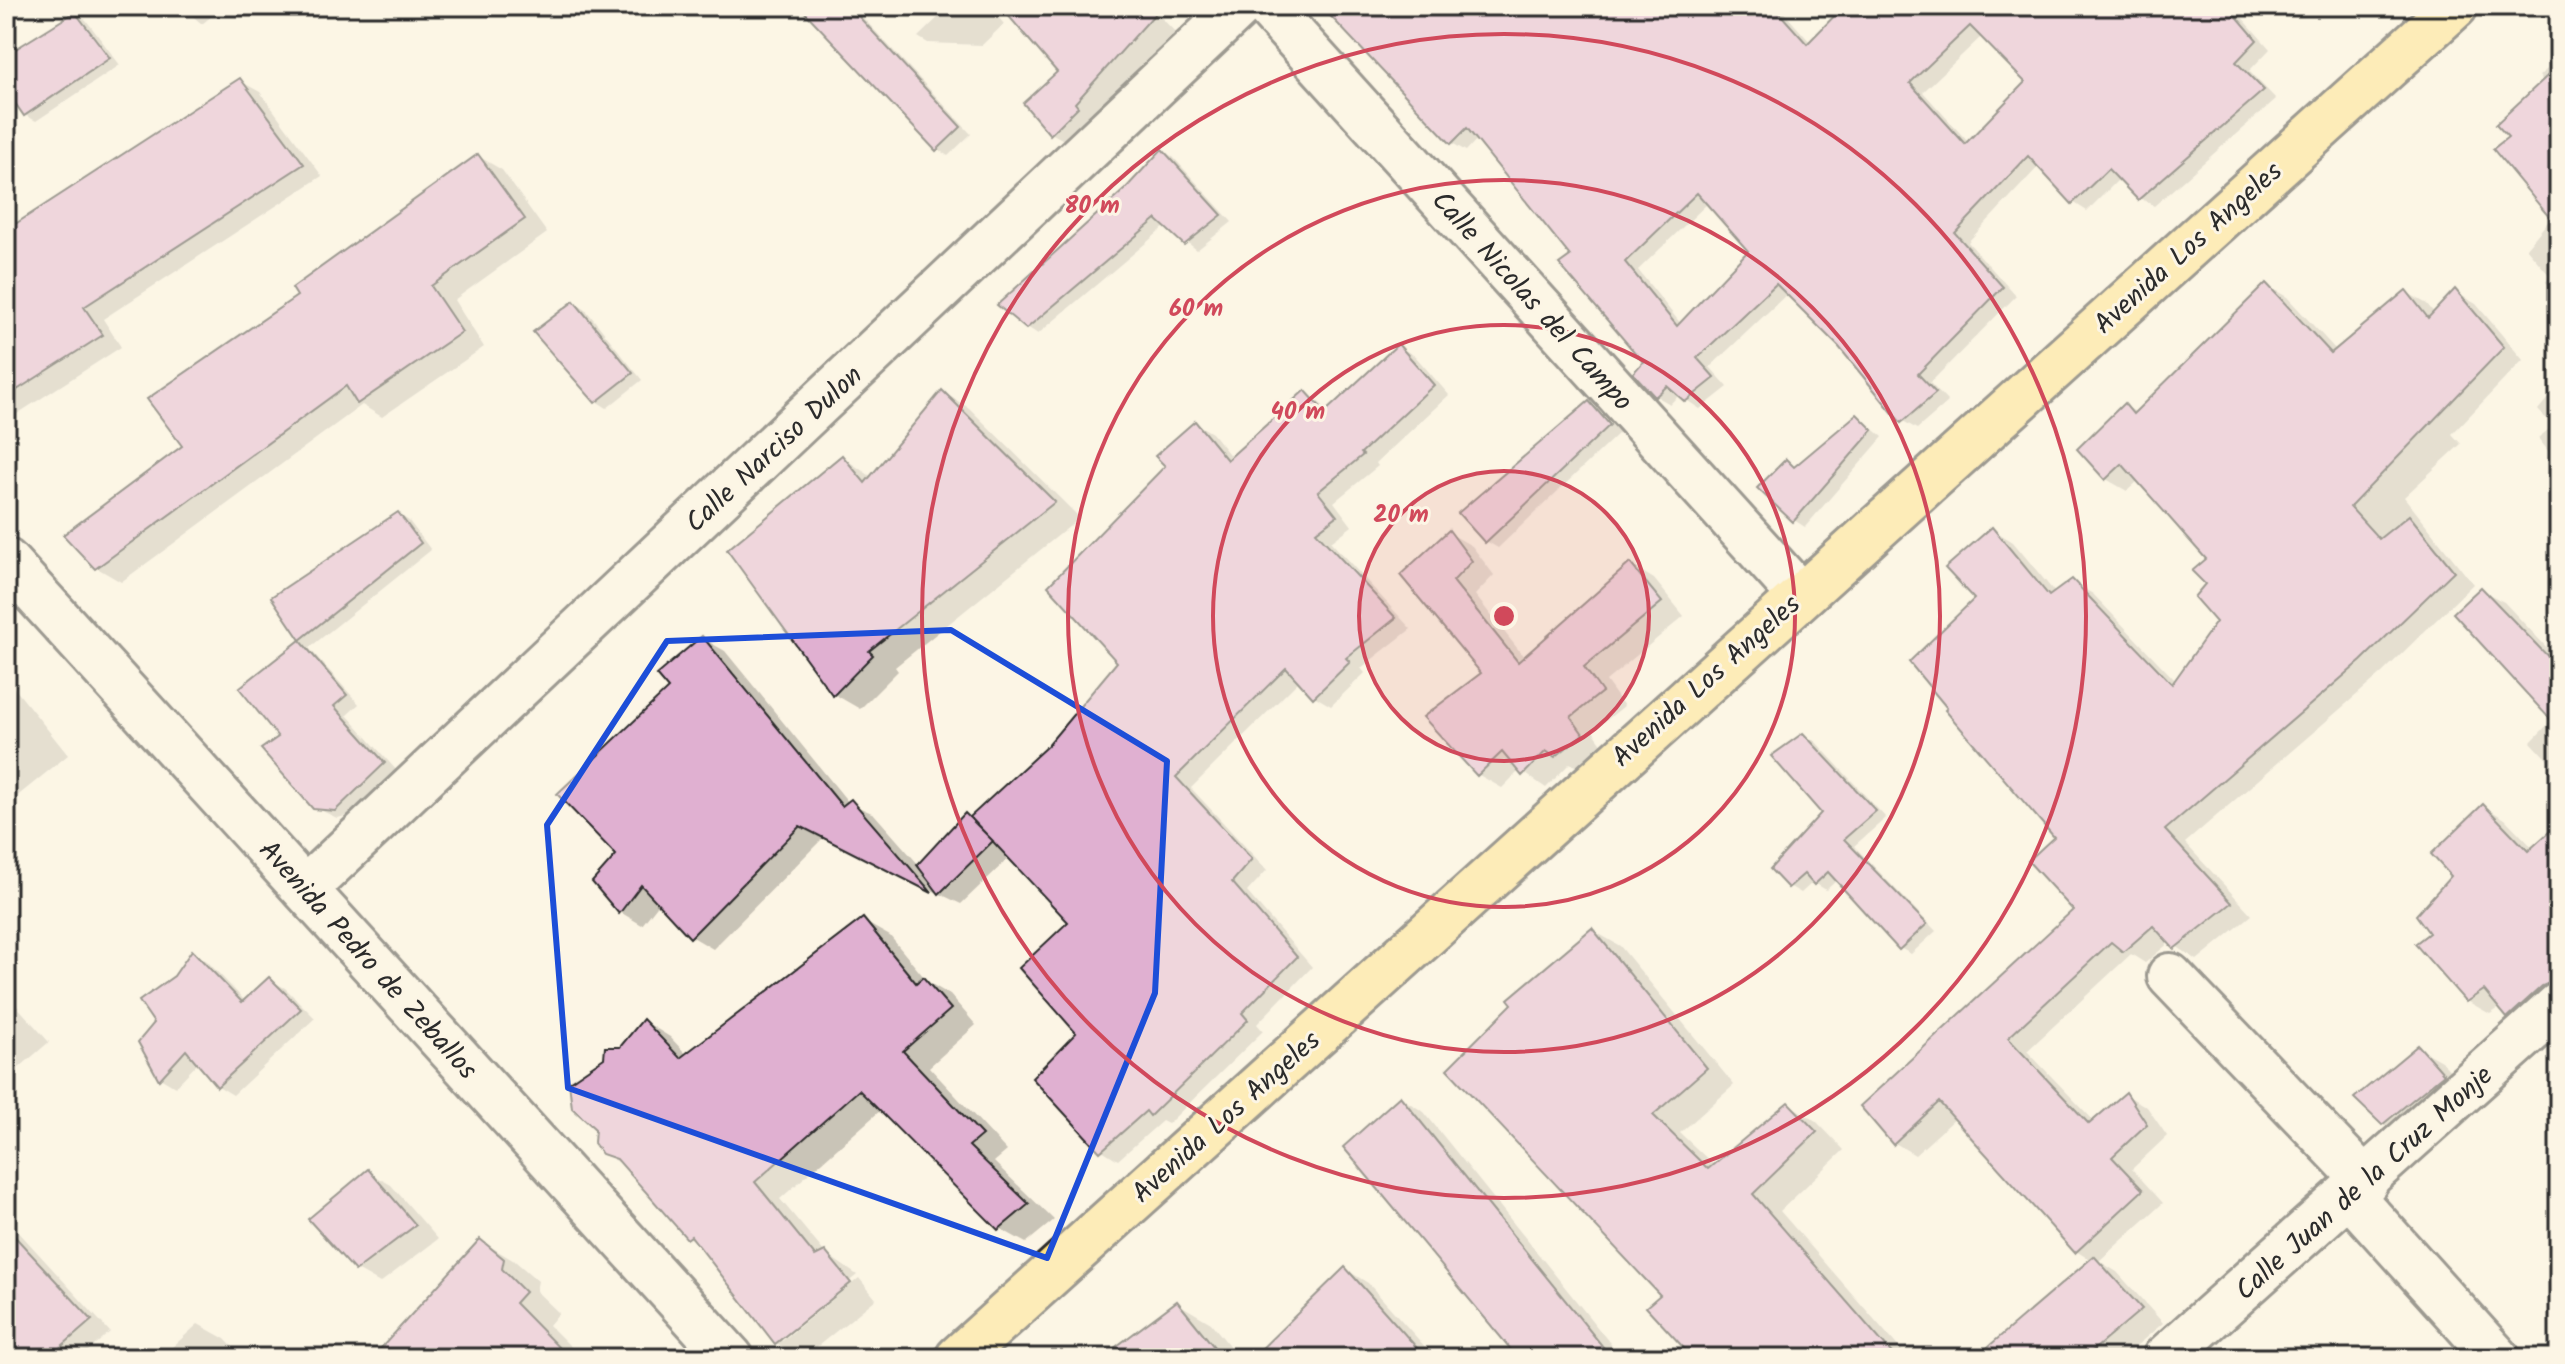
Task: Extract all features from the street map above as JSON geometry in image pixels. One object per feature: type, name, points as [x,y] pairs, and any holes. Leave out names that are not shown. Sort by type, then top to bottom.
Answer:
[{"type":"main road","name":"Avenida Los Angeles","points":[[958,1358],[2455,6]]},
{"type":"street","name":"Calle Narciso Dulon","points":[[305,889],[1240,6]]},
{"type":"street","name":"Calle Nicolas del Campo","points":[[1267,6],[1800,595]]},
{"type":"street","name":"Avenida Pedro de Zeballos","points":[[6,561],[731,1358]]},
{"type":"street","points":[[2170,976],[2358,1188],[2497,1358]]},
{"type":"street","name":"Calle Juan de la Cruz Monje","points":[[2165,1358],[2559,1005]]},
{"type":"highlighted area","points":[[951,630],[1167,761],[1155,993],[1047,1258],[568,1088],[547,825],[667,641]]},
{"type":"building","points":[[799,6],[849,6],[961,127],[936,151]]},
{"type":"building","points":[[1000,6],[1162,6],[1075,103],[1078,107],[1050,135],[1023,103],[1057,72]]},
{"type":"building","points":[[1321,6],[1773,6],[1807,44],[1844,6],[2228,6],[2257,40],[2236,62],[2264,90],[2138,200],[2108,169],[2072,204],[2028,156],[1955,233],[2003,287],[1918,374],[1936,393],[1901,423],[1839,347],[1776,284],[1697,358],[1715,378],[1685,402],[1667,386],[1655,397],[1633,373],[1643,362],[1559,264],[1570,256],[1467,128],[1451,144]],"holes":[[[1970,26],[2025,82],[1965,144],[1910,83]],[[1697,193],[1748,251],[1677,326],[1625,262]]]},
{"type":"building","points":[[75,12],[110,58],[24,116],[6,90],[6,55]]},
{"type":"building","points":[[2559,65],[2559,229],[2493,149],[2508,137],[2496,124]]},
{"type":"building","points":[[240,78],[304,164],[84,307],[103,335],[6,397],[6,230]]},
{"type":"building","points":[[1162,149],[1222,215],[1184,245],[1156,219],[1026,329],[997,305],[1125,189]]},
{"type":"building","points":[[478,154],[525,219],[431,286],[462,332],[357,404],[346,386],[95,569],[63,535],[182,446],[147,399],[297,296],[292,288]]},
{"type":"building","points":[[2266,283],[2331,353],[2406,290],[2428,318],[2455,289],[2504,347],[2350,507],[2379,539],[2409,515],[2454,571],[2361,661],[2165,830],[2232,903],[2174,949],[2153,926],[2123,952],[2111,942],[2008,1038],[2089,1124],[2126,1092],[2147,1124],[2112,1157],[2143,1190],[2075,1253],[1939,1102],[1893,1145],[1860,1106],[2073,910],[2028,861],[2054,837],[1945,710],[1947,708],[1909,662],[1974,599],[1945,568],[1992,527],[2049,596],[2072,579],[2172,684],[2216,622],[2194,597],[2205,584],[2192,571],[2206,559],[2122,464],[2105,480],[2077,449],[2124,403],[2133,414]]},
{"type":"building","points":[[574,301],[633,373],[595,403],[533,332]]},
{"type":"building","points":[[1398,344],[1434,385],[1361,453],[1363,455],[1318,492],[1337,516],[1316,532],[1396,618],[1346,658],[1350,662],[1313,698],[1286,668],[1176,777],[1252,859],[1232,882],[1297,957],[1242,1013],[1248,1020],[1150,1116],[1146,1111],[1100,1152],[1032,1078],[1076,1033],[1019,968],[1068,922],[970,817],[1047,746],[1117,662],[1048,586],[1165,466],[1155,456],[1195,421],[1227,460],[1305,390],[1325,412]]},
{"type":"building","points":[[942,390],[1055,502],[869,651],[873,655],[833,696],[727,550],[842,455],[865,483]]},
{"type":"building","points":[[1589,401],[1610,425],[1485,543],[1458,513]]},
{"type":"building","points":[[1857,414],[1873,430],[1793,522],[1757,488],[1786,459],[1794,467]]},
{"type":"building","points":[[398,512],[421,543],[300,640],[271,597]]},
{"type":"building","points":[[1449,530],[1472,561],[1453,581],[1518,662],[1630,563],[1662,602],[1584,667],[1602,692],[1571,717],[1583,734],[1555,757],[1546,751],[1522,776],[1502,752],[1477,776],[1423,717],[1481,673],[1400,575]]},
{"type":"building","points":[[2481,587],[2559,668],[2559,729],[2453,613]]},
{"type":"building","points":[[702,636],[842,806],[851,799],[932,893],[800,826],[690,938],[641,885],[619,914],[592,882],[616,855],[557,794],[668,689],[656,675]]},
{"type":"building","points":[[300,640],[347,695],[334,706],[385,763],[335,811],[313,809],[261,749],[278,737],[239,688]]},
{"type":"building","points":[[1803,733],[1876,811],[1844,839],[1927,924],[1899,950],[1828,872],[1814,885],[1804,874],[1788,888],[1770,869],[1821,813],[1771,756]]},
{"type":"building","points":[[2483,804],[2528,851],[2559,823],[2559,979],[2542,986],[2507,1018],[2484,990],[2466,1002],[2415,944],[2429,933],[2416,915],[2451,876],[2431,854]]},
{"type":"building","points":[[965,813],[993,841],[939,894],[917,865]]},
{"type":"building","points":[[863,918],[916,983],[923,977],[951,1009],[903,1051],[982,1135],[969,1146],[1029,1204],[998,1230],[859,1090],[755,1182],[815,1256],[825,1251],[851,1283],[775,1344],[691,1236],[687,1239],[617,1159],[602,1154],[594,1143],[595,1129],[572,1108],[569,1082],[604,1058],[605,1047],[620,1047],[643,1019],[680,1058]]},
{"type":"building","points":[[1592,928],[1707,1068],[1653,1115],[1708,1169],[1788,1102],[1817,1132],[1753,1194],[1896,1358],[1693,1358],[1646,1307],[1660,1295],[1447,1069],[1512,1004],[1508,999]]},
{"type":"building","points":[[192,950],[242,1002],[269,977],[301,1009],[217,1087],[186,1050],[159,1080],[138,1042],[154,1023],[139,1001],[174,976]]},
{"type":"building","points":[[2418,1045],[2444,1074],[2382,1125],[2354,1098]]},
{"type":"building","points":[[1400,1096],[1612,1358],[1518,1358],[1343,1147]]},
{"type":"building","points":[[368,1169],[416,1225],[355,1271],[308,1219]]},
{"type":"building","points":[[6,1227],[92,1320],[48,1358],[6,1358]]},
{"type":"building","points":[[480,1239],[504,1259],[502,1269],[525,1292],[515,1303],[569,1358],[372,1358]]},
{"type":"building","points":[[2094,1256],[2142,1309],[2084,1358],[1975,1358]]},
{"type":"building","points":[[1345,1267],[1426,1358],[1252,1358]]},
{"type":"building","points":[[1177,1301],[1223,1358],[1101,1358]]}]
